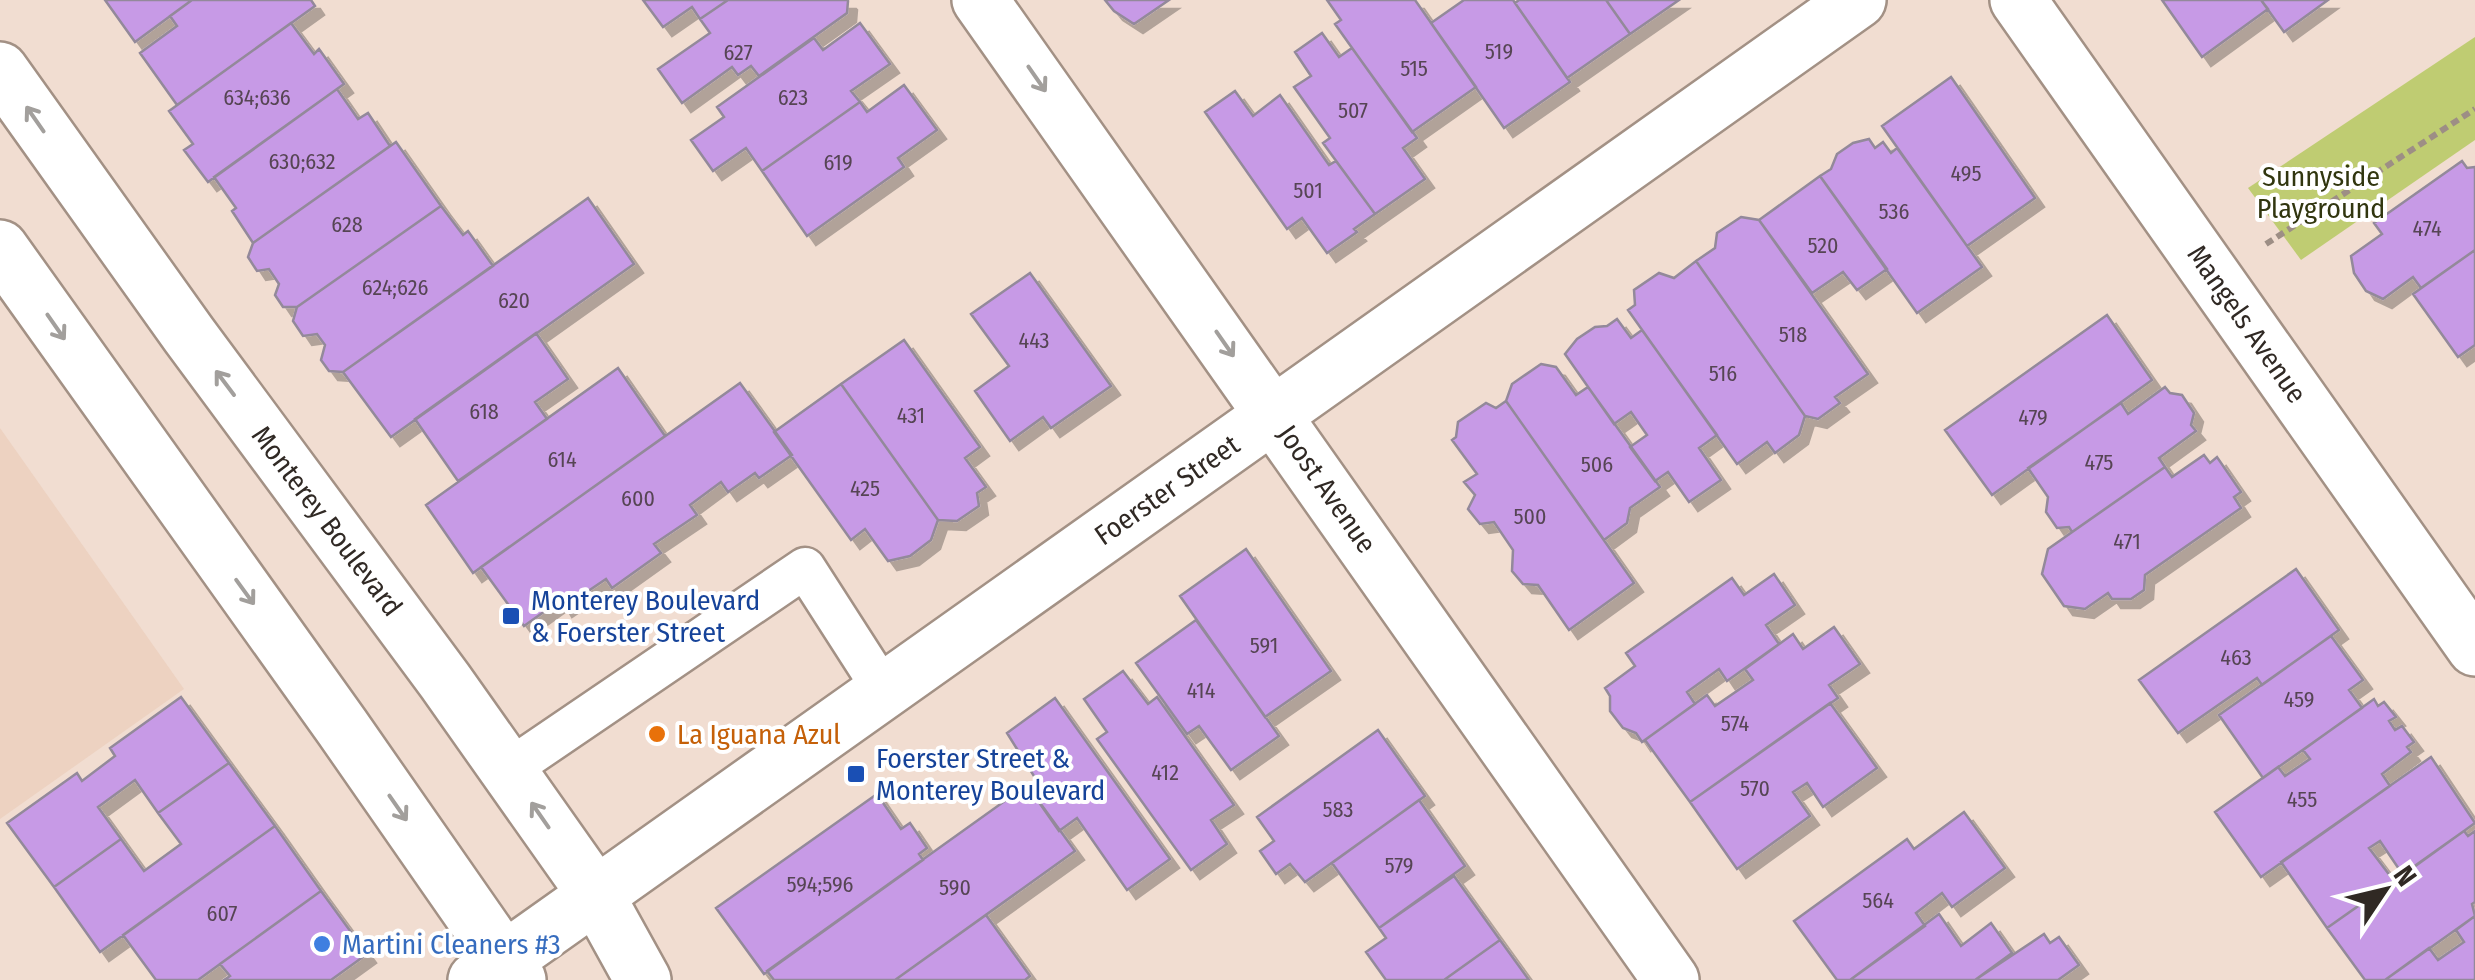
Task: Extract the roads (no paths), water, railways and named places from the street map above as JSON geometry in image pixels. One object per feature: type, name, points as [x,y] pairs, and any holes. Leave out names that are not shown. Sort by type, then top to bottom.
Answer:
[{"type":"street","name":"Joost Avenue","points":[[980,0],[1671,980]]},
{"type":"street","name":"Foerster Street","points":[[499,973],[596,894],[1858,0]]},
{"type":"street","name":"Mangels Avenue","points":[[2018,0],[2475,648]]},
{"type":"street","name":"Monterey Boulevard","points":[[0,70],[596,894],[643,980]]},
{"type":"street","points":[[0,248],[342,727],[499,973]]},
{"type":"lane","points":[[508,770],[805,568],[884,691]]},
{"type":"place","name":"Monterey Boulevard & Foerster Street","points":[[511,616]]},
{"type":"place","name":"La Iguana Azul","points":[[657,734]]},
{"type":"place","name":"Foerster Street & Monterey Boulevard","points":[[856,774]]},
{"type":"place","name":"Martini Cleaners #3","points":[[322,944]]},
{"type":"park label","name":"Sunnyside Playground","points":[[2321,192]]}]
